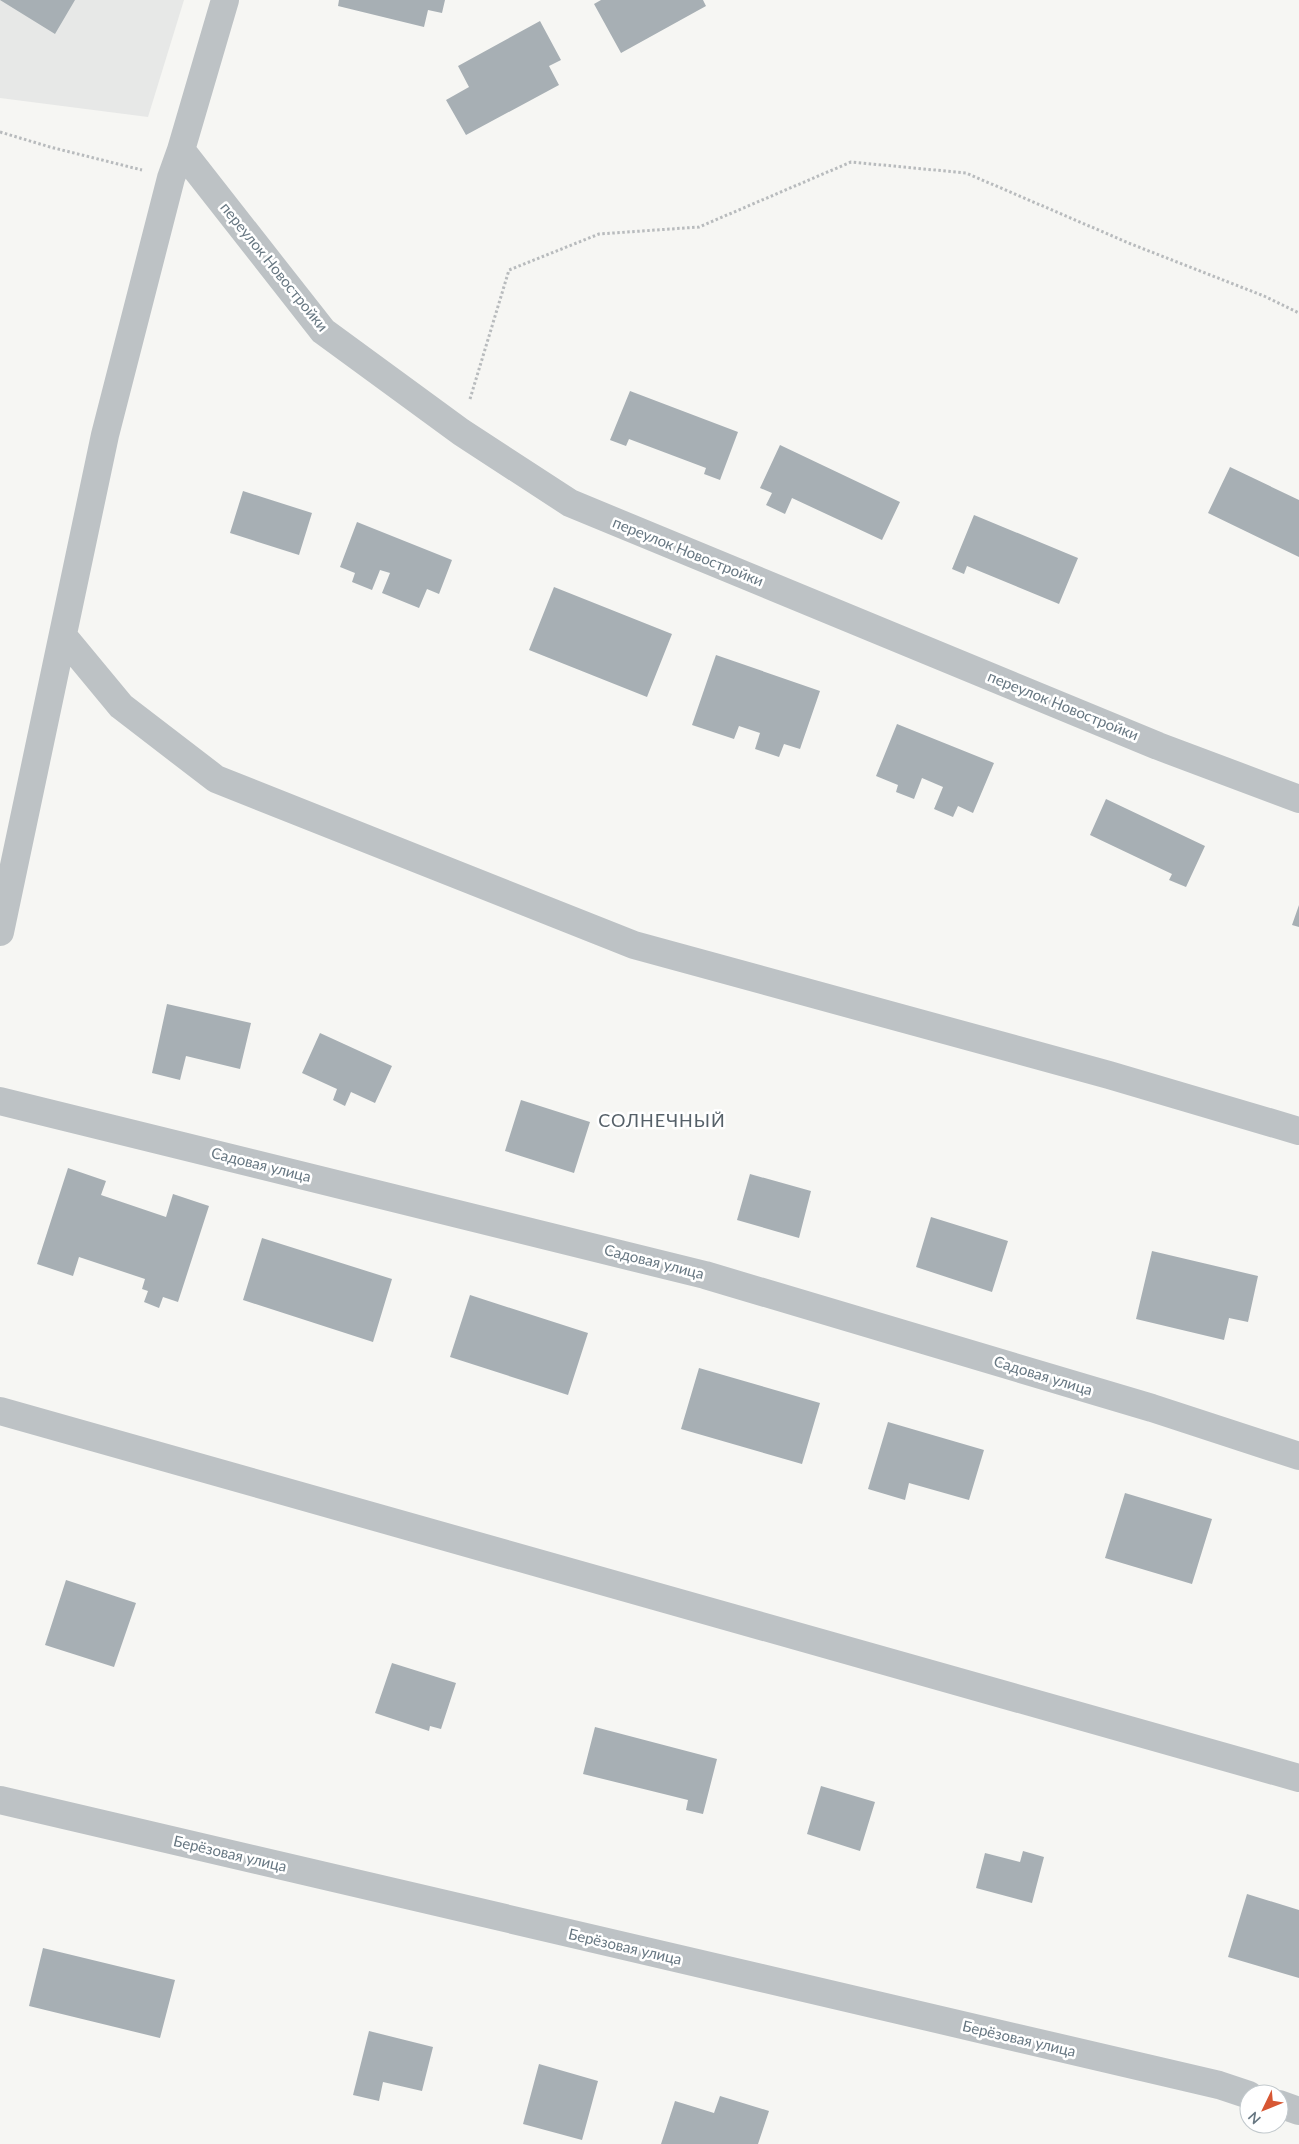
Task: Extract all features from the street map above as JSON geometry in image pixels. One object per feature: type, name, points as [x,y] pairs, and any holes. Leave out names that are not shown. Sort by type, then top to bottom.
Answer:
[{"type":"street","points":[[0,932],[4,889],[63,636],[105,435],[171,178],[225,0]]},
{"type":"street","name":"переулок Новостройки","points":[[181,150],[323,331],[460,432],[570,503],[1158,746],[1299,799]]},
{"type":"street","points":[[63,636],[121,706],[216,779],[634,945],[1109,1075],[1299,1131]]},
{"type":"street","name":"Садовая улица","points":[[0,1101],[704,1275],[1152,1408],[1299,1456]]},
{"type":"street","points":[[0,1411],[1299,1778]]},
{"type":"street","name":"Берёзовая улица","points":[[0,1800],[1219,2085],[1239,2092]]},
{"type":"path","points":[[0,132],[171,178]]},
{"type":"path","points":[[460,432],[509,270],[599,234],[699,227],[851,162],[966,173],[1131,244],[1264,296],[1299,313]]},
{"type":"shaded area","points":[[0,0],[184,0],[148,117],[0,98]]},
{"type":"building","points":[[0,0],[75,0],[55,34]]},
{"type":"building","points":[[339,0],[445,0],[442,13],[428,10],[424,27],[338,6]]},
{"type":"building","points":[[601,0],[703,0],[706,6],[621,53],[594,4]]},
{"type":"building","points":[[540,21],[561,60],[549,66],[559,85],[466,135],[446,100],[469,87],[458,66]]},
{"type":"building","points":[[630,391],[738,432],[720,480],[704,474],[706,468],[629,439],[626,446],[610,440]]},
{"type":"building","points":[[780,445],[900,502],[882,540],[792,498],[785,514],[766,505],[772,493],[760,488]]},
{"type":"building","points":[[1230,467],[1299,500],[1299,557],[1208,513]]},
{"type":"building","points":[[243,491],[312,513],[299,555],[230,533]]},
{"type":"building","points":[[974,515],[1078,558],[1059,604],[967,566],[964,574],[952,569]]},
{"type":"building","points":[[357,522],[452,560],[439,594],[427,589],[419,608],[382,593],[390,573],[380,570],[372,590],[352,582],[355,573],[340,567]]},
{"type":"building","points":[[554,587],[672,634],[647,697],[529,650]]},
{"type":"building","points":[[716,655],[820,691],[800,749],[784,744],[779,757],[755,749],[760,733],[739,726],[734,739],[692,725]]},
{"type":"building","points":[[897,724],[994,763],[973,813],[958,806],[953,817],[934,809],[943,787],[922,778],[914,799],[896,792],[898,785],[876,776]]},
{"type":"building","points":[[1106,799],[1205,846],[1186,887],[1169,880],[1172,874],[1090,835]]},
{"type":"building","points":[[1299,905],[1299,927],[1292,925]]},
{"type":"building","points":[[167,1004],[251,1023],[240,1069],[186,1056],[180,1080],[152,1073]]},
{"type":"building","points":[[320,1033],[392,1066],[375,1103],[351,1092],[345,1106],[333,1100],[337,1089],[302,1073]]},
{"type":"building","points":[[521,1100],[590,1122],[574,1173],[505,1151]]},
{"type":"building","points":[[68,1168],[106,1181],[101,1195],[166,1217],[173,1194],[209,1206],[178,1302],[163,1297],[159,1308],[144,1302],[148,1291],[142,1289],[145,1279],[79,1257],[73,1276],[37,1264]]},
{"type":"building","points":[[750,1174],[811,1191],[799,1238],[737,1220]]},
{"type":"building","points":[[931,1217],[1008,1241],[992,1292],[916,1267]]},
{"type":"building","points":[[262,1238],[392,1279],[373,1342],[243,1300]]},
{"type":"building","points":[[1152,1251],[1258,1276],[1248,1322],[1229,1318],[1224,1340],[1136,1319]]},
{"type":"building","points":[[470,1295],[588,1333],[568,1395],[450,1357]]},
{"type":"building","points":[[699,1368],[820,1403],[802,1464],[681,1429]]},
{"type":"building","points":[[888,1422],[984,1450],[969,1500],[909,1483],[905,1500],[868,1489]]},
{"type":"building","points":[[1125,1493],[1212,1519],[1192,1584],[1105,1558]]},
{"type":"building","points":[[66,1580],[136,1603],[114,1667],[45,1645]]},
{"type":"building","points":[[392,1663],[456,1683],[441,1729],[430,1726],[429,1731],[375,1713]]},
{"type":"building","points":[[595,1727],[717,1759],[703,1814],[686,1810],[688,1800],[583,1774]]},
{"type":"building","points":[[821,1786],[875,1802],[860,1851],[807,1834]]},
{"type":"building","points":[[1023,1851],[1044,1857],[1032,1903],[976,1888],[985,1853],[1020,1862]]},
{"type":"building","points":[[1247,1894],[1299,1910],[1299,1978],[1228,1957]]},
{"type":"building","points":[[43,1948],[175,1980],[160,2038],[29,2006]]},
{"type":"building","points":[[369,2031],[433,2047],[422,2091],[383,2082],[379,2101],[353,2095]]},
{"type":"building","points":[[539,2064],[598,2081],[582,2140],[523,2124]]},
{"type":"building","points":[[720,2096],[769,2111],[758,2144],[661,2144],[675,2101],[714,2113]]},
{"type":"district","name":"СОЛНЕЧНЫЙ","points":[[662,1121]]}]
